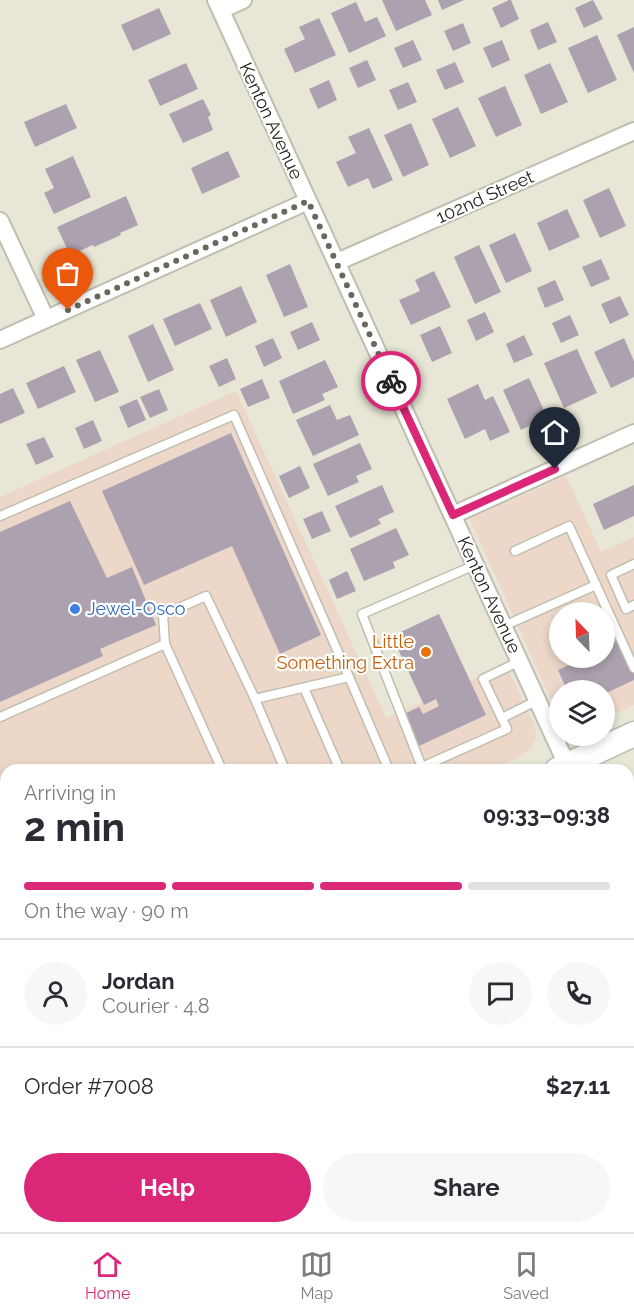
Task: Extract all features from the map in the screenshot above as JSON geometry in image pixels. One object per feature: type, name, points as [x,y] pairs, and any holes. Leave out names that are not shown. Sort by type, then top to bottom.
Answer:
[{"type":"main road","points":[[569,764],[634,735]]},
{"type":"street","points":[[218,5],[243,0]]},
{"type":"street","name":"Kenton Avenue","points":[[218,5],[538,700],[561,764]]},
{"type":"street","name":"102nd Street","points":[[337,262],[634,131]]},
{"type":"street","points":[[0,340],[308,201]]},
{"type":"street","points":[[0,221],[46,320]]},
{"type":"street","points":[[453,515],[634,433]]},
{"type":"lane","points":[[0,516],[234,415],[386,764]]},
{"type":"lane","points":[[515,551],[569,525],[634,668]]},
{"type":"lane","points":[[634,564],[611,575],[626,609],[634,605]]},
{"type":"lane","points":[[420,764],[362,614],[475,565]]},
{"type":"lane","points":[[504,626],[596,585]]},
{"type":"lane","points":[[219,764],[165,644],[163,615],[206,596],[255,699],[282,764]]},
{"type":"lane","points":[[0,717],[165,644]]},
{"type":"lane","points":[[431,764],[507,729],[483,679],[520,661]]},
{"type":"lane","points":[[255,699],[349,677]]},
{"type":"lane","points":[[304,688],[337,764]]},
{"type":"lane","points":[[502,718],[538,700]]},
{"type":"shaded area","points":[[236,391],[386,718],[506,665],[535,726],[536,739],[530,749],[518,758],[504,764],[0,764],[0,497]]},
{"type":"shaded area","points":[[566,476],[601,552],[634,537],[634,705],[615,714],[615,680],[549,680],[549,696],[470,519]]},
{"type":"building","points":[[382,0],[425,0],[432,15],[396,31]]},
{"type":"building","points":[[438,0],[464,0],[442,10]]},
{"type":"building","points":[[509,0],[519,19],[501,28],[492,8]]},
{"type":"building","points":[[593,0],[603,19],[584,28],[575,8]]},
{"type":"building","points":[[356,2],[365,22],[377,17],[386,36],[349,53],[331,13]]},
{"type":"building","points":[[159,8],[171,34],[133,51],[121,25]]},
{"type":"building","points":[[319,18],[336,55],[295,73],[284,49],[305,39],[299,27]]},
{"type":"building","points":[[548,22],[557,42],[538,50],[530,30]]},
{"type":"building","points":[[463,23],[471,43],[453,51],[444,31]]},
{"type":"building","points":[[634,27],[634,73],[617,35]]},
{"type":"building","points":[[597,35],[617,80],[588,93],[568,48]]},
{"type":"building","points":[[413,40],[422,60],[403,68],[394,48]]},
{"type":"building","points":[[502,40],[510,60],[492,68],[483,48]]},
{"type":"building","points":[[367,60],[376,80],[358,88],[349,68]]},
{"type":"building","points":[[455,62],[464,82],[445,90],[436,70]]},
{"type":"building","points":[[186,63],[198,89],[160,106],[148,80]]},
{"type":"building","points":[[550,63],[568,102],[541,114],[524,75]]},
{"type":"building","points":[[329,80],[337,100],[318,109],[309,89]]},
{"type":"building","points":[[408,82],[417,102],[398,110],[389,90]]},
{"type":"building","points":[[505,86],[522,125],[496,137],[478,98]]},
{"type":"building","points":[[203,99],[211,115],[208,117],[213,130],[183,143],[169,114]]},
{"type":"building","points":[[66,104],[77,128],[35,147],[24,122]]},
{"type":"building","points":[[458,107],[476,146],[450,158],[432,119]]},
{"type":"building","points":[[411,123],[429,165],[403,177],[384,135]]},
{"type":"building","points":[[369,128],[393,180],[373,189],[368,178],[348,187],[336,162],[356,153],[348,137]]},
{"type":"building","points":[[228,151],[240,177],[202,194],[191,168]]},
{"type":"building","points":[[73,156],[91,197],[54,214],[44,193],[54,188],[45,169]]},
{"type":"building","points":[[609,188],[626,226],[600,238],[583,200]]},
{"type":"building","points":[[126,196],[138,225],[94,247],[93,245],[70,255],[57,227]]},
{"type":"building","points":[[567,209],[580,237],[549,251],[537,223]]},
{"type":"building","points":[[515,233],[532,271],[506,283],[489,245]]},
{"type":"building","points":[[479,245],[501,292],[475,304],[454,257]]},
{"type":"building","points":[[601,259],[610,279],[591,287],[582,267]]},
{"type":"building","points":[[290,264],[308,307],[284,317],[266,275]]},
{"type":"building","points":[[434,271],[451,307],[411,325],[399,300],[420,291],[415,280]]},
{"type":"building","points":[[555,280],[564,300],[545,308],[537,288]]},
{"type":"building","points":[[241,286],[257,322],[226,337],[210,300]]},
{"type":"building","points":[[620,296],[629,315],[610,324],[601,304]]},
{"type":"building","points":[[200,303],[212,329],[175,346],[163,319]]},
{"type":"building","points":[[485,312],[494,332],[476,341],[467,320]]},
{"type":"building","points":[[570,315],[579,335],[561,343],[552,323]]},
{"type":"building","points":[[312,322],[320,340],[298,350],[290,332]]},
{"type":"building","points":[[153,324],[174,370],[148,382],[128,336]]},
{"type":"building","points":[[440,326],[452,353],[432,362],[420,335]]},
{"type":"building","points":[[524,335],[533,355],[514,363],[506,344]]},
{"type":"building","points":[[273,338],[282,358],[264,367],[255,346]]},
{"type":"building","points":[[624,338],[634,361],[634,377],[611,388],[594,352]]},
{"type":"building","points":[[577,349],[597,393],[564,408],[544,363]]},
{"type":"building","points":[[100,350],[119,392],[95,402],[76,360]]},
{"type":"building","points":[[227,358],[236,379],[219,387],[209,366]]},
{"type":"building","points":[[325,360],[338,387],[322,394],[325,400],[293,414],[279,381]]},
{"type":"building","points":[[64,366],[76,392],[38,409],[26,383]]},
{"type":"building","points":[[529,378],[547,417],[521,430],[503,390]]},
{"type":"building","points":[[262,379],[270,398],[248,407],[240,389]]},
{"type":"building","points":[[478,384],[485,400],[493,396],[510,432],[490,441],[485,429],[465,439],[447,399]]},
{"type":"building","points":[[13,388],[25,413],[0,424],[0,394]]},
{"type":"building","points":[[159,389],[168,410],[150,418],[140,397]]},
{"type":"building","points":[[137,399],[146,420],[128,428],[119,407]]},
{"type":"building","points":[[330,405],[337,420],[350,415],[359,435],[313,456],[296,420]]},
{"type":"building","points":[[93,420],[102,441],[84,449],[75,428]]},
{"type":"building","points":[[231,433],[321,635],[280,654],[232,546],[144,585],[102,491]]},
{"type":"building","points":[[44,437],[54,457],[36,465],[26,444]]},
{"type":"building","points":[[360,443],[372,469],[356,476],[359,482],[328,496],[313,464]]},
{"type":"building","points":[[300,466],[310,488],[289,498],[279,476]]},
{"type":"building","points":[[382,485],[394,512],[378,519],[381,524],[350,538],[335,506]]},
{"type":"building","points":[[634,485],[634,516],[604,530],[593,504]]},
{"type":"building","name":"Jewel-Osco","points":[[70,501],[107,578],[132,567],[156,625],[100,649],[103,656],[0,702],[0,532]]},
{"type":"building","points":[[322,511],[331,531],[312,539],[303,519]]},
{"type":"building","points":[[396,528],[409,555],[393,562],[395,568],[364,581],[350,549]]},
{"type":"building","points":[[347,571],[356,591],[337,599],[329,580]]},
{"type":"building","points":[[439,614],[486,715],[419,746],[404,714],[419,707],[423,714],[439,706],[436,699],[424,705],[392,636]]},
{"type":"building","points":[[618,639],[634,673],[634,680],[615,689],[615,680],[562,680],[558,670],[562,668],[615,668],[615,640]]},
{"type":"way so far","points":[[68,310],[308,201],[391,381]]},
{"type":"place","name":"Jewel-Osco","points":[[75,609]]},
{"type":"place","name":"Little Something Extra","points":[[426,652]]},
{"type":"route","points":[[391,381],[453,515],[555,469]]}]
